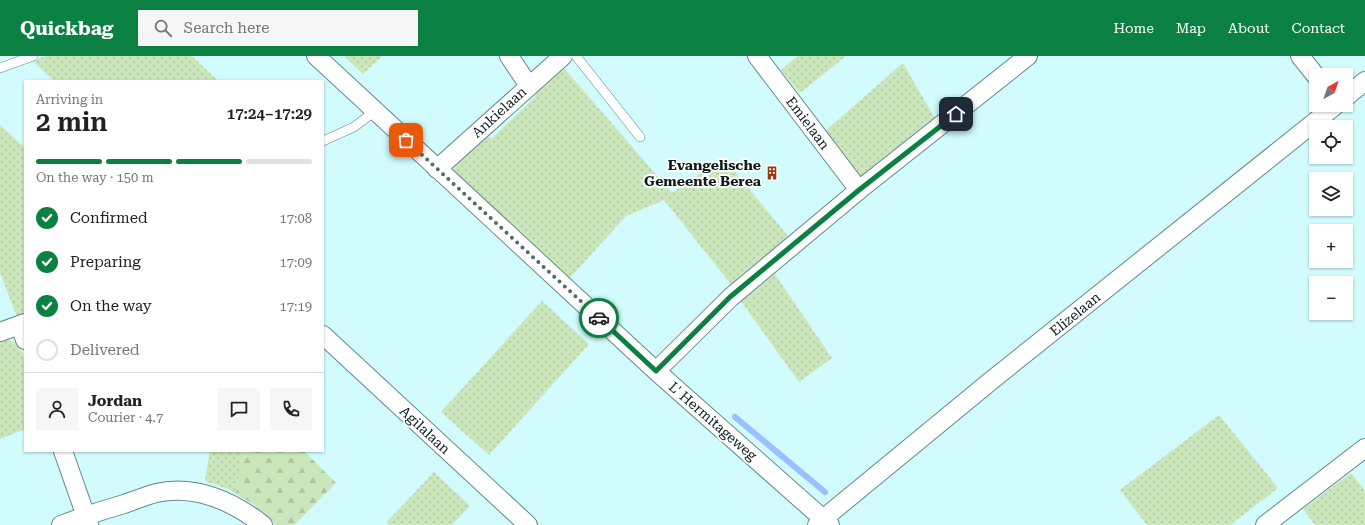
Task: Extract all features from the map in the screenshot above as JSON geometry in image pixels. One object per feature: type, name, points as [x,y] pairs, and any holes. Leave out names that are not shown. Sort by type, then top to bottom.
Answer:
[{"type":"street","name":"L' Hermitageweg","points":[[316,56],[656,371],[823,523]]},
{"type":"street","points":[[509,56],[528,86]]},
{"type":"street","name":"Ankielaan","points":[[437,169],[562,56]]},
{"type":"street","name":"Emielaan","points":[[757,56],[859,190]]},
{"type":"street","points":[[656,371],[730,297],[859,190],[1028,56]]},
{"type":"street","points":[[1300,56],[1310,68]]},
{"type":"street","points":[[1353,90],[1365,81]]},
{"type":"street","name":"Elizelaan","points":[[823,523],[992,380],[1327,112]]},
{"type":"street","points":[[0,332],[23,329]]},
{"type":"street","name":"Agilalaan","points":[[324,336],[528,525]]},
{"type":"street","points":[[1265,525],[1365,448]]},
{"type":"street","points":[[64,452],[88,520]]},
{"type":"street","points":[[61,525],[88,520],[156,493],[182,490],[223,499],[263,525]]},
{"type":"lane","points":[[0,68],[33,56]]},
{"type":"lane","points":[[576,56],[640,137]]},
{"type":"lane","points":[[324,141],[354,127],[375,111]]},
{"type":"green space","points":[[46,56],[192,56],[217,80],[53,80],[33,61]]},
{"type":"green space","points":[[344,56],[382,56],[363,74]]},
{"type":"green space","points":[[798,56],[846,56],[800,93],[781,70]]},
{"type":"green space","points":[[903,63],[937,122],[874,175],[860,177],[823,133]]},
{"type":"green space","points":[[563,67],[672,193],[723,157],[791,240],[734,288],[664,200],[626,216],[568,280],[453,171],[457,163],[486,134],[491,139],[535,97],[537,88]]},
{"type":"green space","points":[[0,125],[24,147],[24,314],[17,317],[0,272]]},
{"type":"green space","points":[[772,270],[832,358],[799,382],[738,297]]},
{"type":"green space","points":[[542,301],[589,344],[489,455],[441,412]]},
{"type":"green space","points":[[7,338],[15,344],[21,351],[23,358],[24,429],[0,439],[0,339]]},
{"type":"green space","points":[[1219,415],[1278,488],[1230,525],[1147,525],[1120,490]]},
{"type":"green space","points":[[210,452],[242,452],[236,494],[228,489],[205,481]]},
{"type":"green space","points":[[242,452],[305,452],[336,483],[294,525],[276,525],[253,504],[236,494]]},
{"type":"green space","points":[[434,472],[470,506],[452,525],[389,525],[387,522]]},
{"type":"green space","points":[[1351,473],[1365,491],[1365,525],[1315,525],[1303,509]]},
{"type":"waterway","points":[[735,417],[825,492]]},
{"type":"way so far","points":[[406,140],[599,318]]},
{"type":"place","name":"Evangelische Gemeente Berea","points":[[772,173]]},
{"type":"route","points":[[599,318],[656,371],[730,297],[859,190],[956,114]]}]
